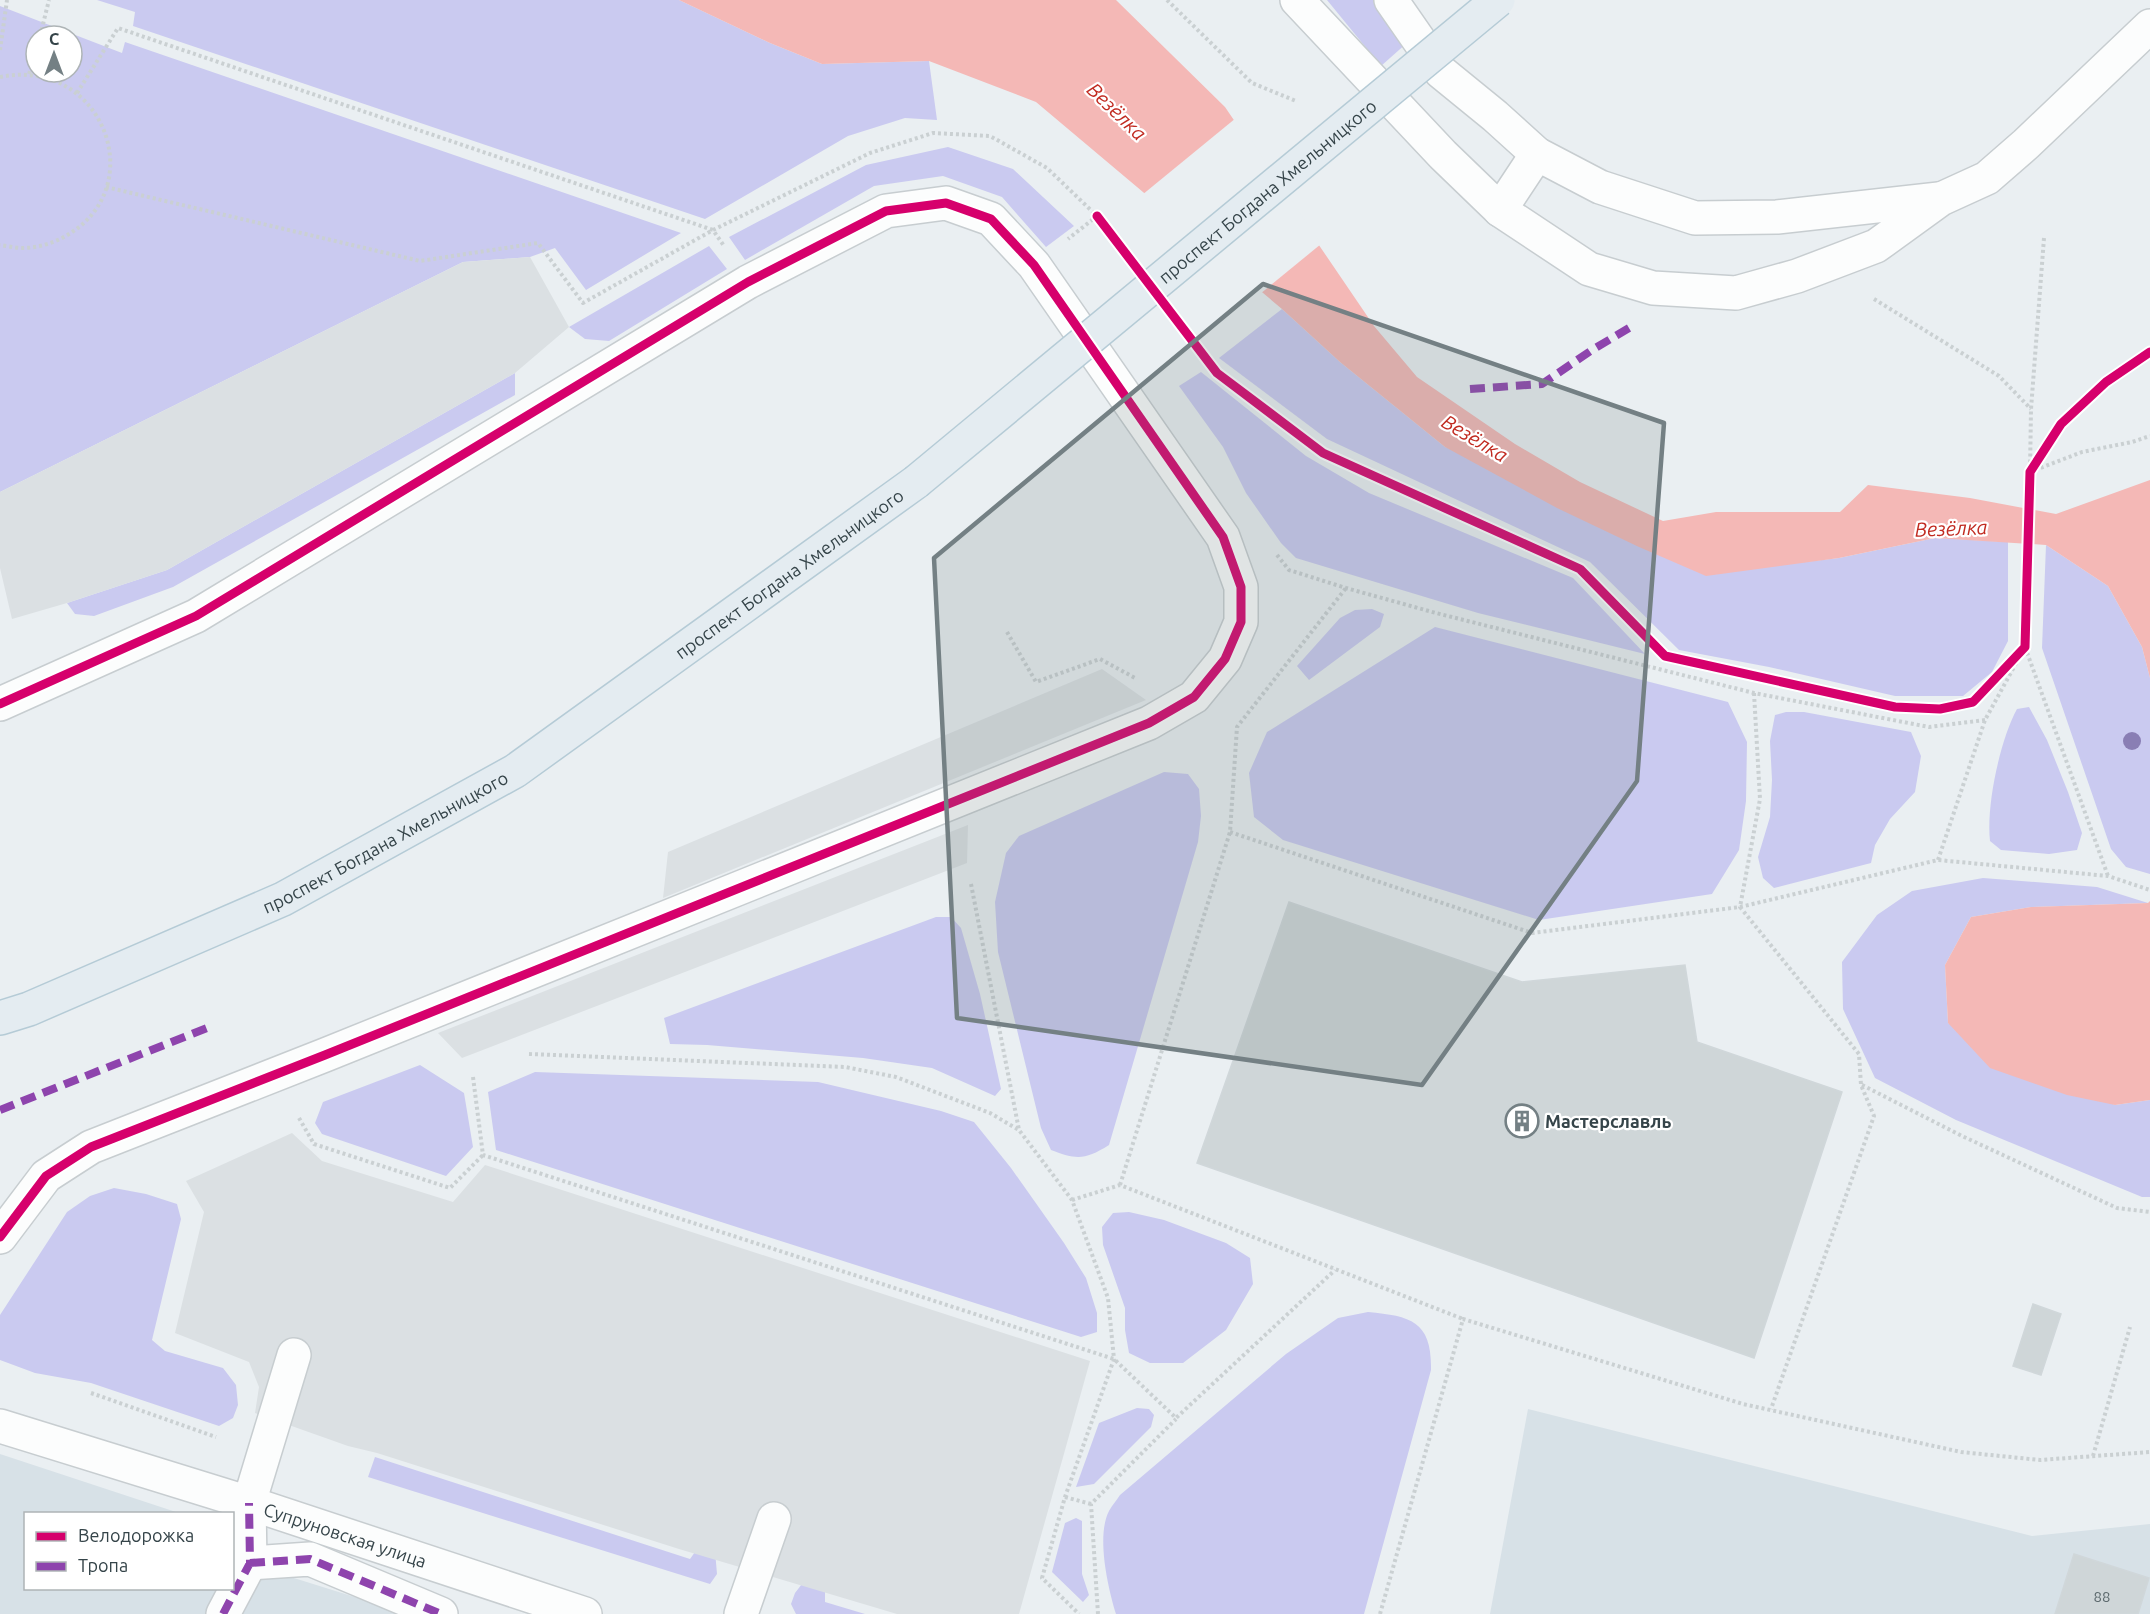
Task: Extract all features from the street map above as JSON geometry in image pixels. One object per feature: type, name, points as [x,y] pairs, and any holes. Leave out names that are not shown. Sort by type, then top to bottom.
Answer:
[{"type":"main road","name":"проспект Богдана Хмельницкого","points":[[14,1013],[283,899],[515,771],[916,482],[1498,0]]},
{"type":"street","points":[[1297,0],[1443,155],[1500,210],[1589,269],[1653,288],[1736,293],[1797,276],[1876,246],[1941,199],[1987,178],[2150,26]]},
{"type":"street","points":[[1391,0],[1441,72],[1537,154],[1600,187],[1695,218],[1776,217],[1941,199]]},
{"type":"street","points":[[1500,210],[1537,154]]},
{"type":"street","points":[[0,704],[196,616],[748,282],[886,211],[946,203],[991,219],[1034,265],[1222,537],[1241,587],[1240,622],[1225,659],[1194,697],[1149,723],[91,1147],[46,1176],[0,1238]]},
{"type":"street","points":[[0,1030],[14,1013]]},
{"type":"street","points":[[223,1614],[250,1563],[249,1503],[294,1355]]},
{"type":"street","name":"Супруновская улица","points":[[0,1426],[249,1503],[585,1614]]},
{"type":"street","points":[[741,1614],[774,1518]]},
{"type":"street","points":[[250,1563],[310,1558],[441,1614]]},
{"type":"path","points":[[0,50],[8,0]]},
{"type":"path","points":[[43,24],[49,0]]},
{"type":"path","points":[[1167,0],[1252,83],[1296,101]]},
{"type":"path","points":[[77,93],[118,28],[713,230]]},
{"type":"path","points":[[0,77],[24,75]]},
{"type":"path","points":[[0,245],[23,248],[50,244],[74,231],[94,212],[106,187],[110,161],[107,136],[95,112],[77,93],[62,84]]},
{"type":"path","points":[[106,187],[420,261],[538,243],[583,303],[713,230],[870,153],[933,133],[990,136],[1047,168],[1104,225]]},
{"type":"path","points":[[1034,265],[1097,216]]},
{"type":"path","points":[[2030,472],[2031,409],[2044,238]]},
{"type":"path","points":[[1874,299],[1999,376],[2031,409]]},
{"type":"path","points":[[2030,472],[2082,452],[2150,436]]},
{"type":"path","points":[[2030,472],[2042,453]]},
{"type":"path","points":[[1275,551],[1289,570],[1346,588],[1459,619],[1754,693],[1929,727],[1984,720]]},
{"type":"path","points":[[1120,1185],[1230,832],[1237,728],[1346,588]]},
{"type":"path","points":[[1007,632],[1036,682],[1101,659],[1141,681]]},
{"type":"path","points":[[1996,678],[2025,647]]},
{"type":"path","points":[[1938,860],[1984,720],[2025,647]]},
{"type":"path","points":[[2025,647],[2108,876]]},
{"type":"path","points":[[1754,693],[1760,799],[1740,907],[1859,1054],[1861,1085],[1874,1116],[1771,1409]]},
{"type":"path","points":[[1230,832],[1532,933],[1740,907],[1938,860],[2108,876],[2150,890]]},
{"type":"path","points":[[971,884],[1019,1130]]},
{"type":"path","points":[[529,1054],[845,1067],[896,1077],[990,1113],[1019,1130],[1072,1200],[1108,1298],[1114,1359],[1065,1497],[1042,1578],[1079,1614]]},
{"type":"path","points":[[473,1077],[483,1155]]},
{"type":"path","points":[[1861,1085],[1962,1136],[2117,1208],[2150,1212]]},
{"type":"path","points":[[299,1118],[314,1144],[450,1188],[483,1155]]},
{"type":"path","points":[[483,1155],[1114,1359],[1176,1419]]},
{"type":"path","points":[[1072,1200],[1120,1185],[1463,1319],[1743,1404],[1961,1452],[2040,1460],[2150,1452]]},
{"type":"path","points":[[1098,1614],[1091,1504],[1176,1419],[1335,1270]]},
{"type":"path","points":[[1380,1614],[1463,1319]]},
{"type":"path","points":[[2093,1456],[2130,1327]]},
{"type":"path","points":[[91,1394],[216,1437]]},
{"type":"path","points":[[1065,1497],[1091,1504]]},
{"type":"highlighted area","points":[[1263,284],[1664,423],[1637,781],[1422,1085],[957,1018],[934,558]]},
{"type":"shaded area","points":[[97,0],[679,0],[770,43],[822,64],[929,61],[937,120],[905,118],[848,136],[705,219],[133,26],[135,12]]},
{"type":"shaded area","points":[[1327,0],[1379,0],[1408,42],[1381,66]]},
{"type":"shaded area","points":[[0,6],[47,24],[24,24],[24,84],[84,84],[84,38],[122,53],[125,42],[681,233],[586,290],[555,248],[530,257],[463,262],[0,492]]},
{"type":"shaded area","points":[[948,147],[1013,169],[1074,226],[1046,247],[1002,197],[943,176],[874,186],[745,260],[729,237],[866,165]]},
{"type":"shaded area","points":[[709,246],[727,269],[609,341],[585,339],[569,327]]},
{"type":"shaded area","points":[[530,257],[569,327],[515,373],[167,570],[12,619],[0,568],[0,492],[463,262]]},
{"type":"shaded area","points":[[1282,309],[1340,362],[1445,447],[1778,565],[1839,558],[1935,538],[2008,542],[2008,641],[1992,672],[1963,696],[1895,696],[1769,667],[1679,650],[1590,562],[1327,439],[1219,358]]},
{"type":"shaded area","points":[[1201,372],[1306,456],[1369,493],[1573,578],[1645,654],[1478,613],[1296,558],[1281,543],[1246,493],[1223,447],[1179,386]]},
{"type":"shaded area","points":[[515,373],[515,395],[173,587],[94,616],[75,614],[67,603],[167,570]]},
{"type":"shaded area","points":[[2046,545],[2108,586],[2142,647],[2150,678],[2150,874],[2126,867],[2111,849],[2042,648]]},
{"type":"shaded area","points":[[1372,609],[1384,614],[1380,627],[1309,680],[1297,666],[1340,618],[1355,610]]},
{"type":"shaded area","points":[[1435,627],[1728,702],[1747,742],[1746,801],[1739,850],[1712,894],[1539,920],[1283,840],[1254,817],[1249,773],[1267,732]]},
{"type":"shaded area","points":[[1102,669],[1146,700],[663,898],[668,852]]},
{"type":"shaded area","points":[[2029,707],[2047,740],[2082,833],[2077,850],[2049,854],[2001,850],[1990,841],[1992,792],[2000,755],[2017,709]]},
{"type":"shaded area","points":[[1786,712],[1804,712],[1911,732],[1921,756],[1915,792],[1890,819],[1875,845],[1871,863],[1774,888],[1763,878],[1758,857],[1770,817],[1772,780],[1770,741],[1775,715]]},
{"type":"shaded area","points":[[1164,772],[1188,774],[1199,789],[1201,816],[1198,842],[1109,1145],[1087,1156],[1068,1156],[1051,1150],[1041,1128],[998,952],[995,902],[1006,853],[1019,836]]},
{"type":"shaded area","points":[[968,825],[967,863],[462,1058],[438,1033]]},
{"type":"shaded area","points":[[1983,878],[2097,887],[2148,903],[2031,907],[1971,917],[1945,965],[1948,1023],[2115,1105],[2150,1100],[2150,1197],[2142,1197],[1956,1120],[1875,1078],[1843,1009],[1842,962],[1877,915],[1912,891]]},
{"type":"shaded area","points":[[936,917],[951,917],[961,928],[980,994],[1001,1089],[995,1096],[932,1068],[863,1058],[670,1044],[664,1018]]},
{"type":"shaded area","points":[[420,1065],[464,1093],[473,1147],[446,1176],[322,1134],[315,1123],[323,1102]]},
{"type":"shaded area","points":[[535,1072],[818,1082],[941,1111],[974,1122],[1011,1168],[1086,1278],[1097,1313],[1097,1332],[1081,1337],[496,1150],[488,1092]]},
{"type":"shaded area","points":[[292,1133],[322,1161],[453,1202],[485,1165],[1090,1361],[1019,1614],[897,1614],[348,1446],[255,1413],[259,1387],[249,1362],[175,1333],[204,1212],[186,1181]]},
{"type":"shaded area","points":[[114,1188],[146,1194],[177,1204],[181,1219],[152,1340],[165,1351],[223,1368],[236,1385],[238,1405],[233,1418],[219,1426],[91,1383],[35,1373],[0,1360],[0,1315],[67,1212],[90,1196]]},
{"type":"shaded area","points":[[1129,1212],[1164,1220],[1226,1243],[1250,1258],[1253,1284],[1226,1330],[1183,1363],[1150,1363],[1129,1353],[1125,1330],[1125,1308],[1103,1245],[1102,1227],[1113,1213]]},
{"type":"shaded area","points":[[1368,1312],[1397,1316],[1416,1324],[1428,1341],[1431,1370],[1364,1614],[1116,1614],[1107,1577],[1103,1534],[1109,1511],[1120,1495],[1286,1354],[1338,1318]]},
{"type":"shaded area","points":[[1137,1408],[1149,1409],[1154,1415],[1151,1427],[1094,1484],[1076,1487],[1099,1423]]},
{"type":"shaded area","points":[[1528,1409],[2032,1536],[2150,1524],[2150,1614],[1490,1614]]},
{"type":"shaded area","points":[[0,1454],[176,1512],[24,1512],[24,1590],[234,1590],[234,1559],[409,1614],[0,1614]]},
{"type":"shaded area","points":[[375,1457],[690,1559],[700,1545],[715,1551],[717,1574],[710,1584],[368,1477]]},
{"type":"shaded area","points":[[1076,1518],[1082,1521],[1082,1574],[1089,1595],[1083,1602],[1052,1572],[1065,1523]]},
{"type":"shaded area","points":[[805,1580],[825,1589],[825,1602],[865,1614],[796,1614],[791,1604],[795,1593]]},
{"type":"water","name":"Везёлка","points":[[679,0],[1116,0],[1225,107],[1374,326],[1417,377],[1515,444],[1580,482],[1663,521],[1716,512],[1840,512],[1868,485],[1970,498],[2056,514],[2150,480],[2150,678],[2142,647],[2108,586],[2046,545],[1935,538],[1839,558],[1706,576],[1639,547],[1557,508],[1445,447],[1340,362],[1282,309],[1036,102],[929,61],[822,64],[770,43]]},
{"type":"water","points":[[2150,901],[2150,1100],[2115,1105],[2067,1095],[1990,1068],[1948,1023],[1945,965],[1971,917],[2031,907],[2148,903]]},
{"type":"pier","points":[[1236,118],[1321,244],[1260,294],[1142,195]]},
{"type":"building","name":"Мастерславль","points":[[1289,902],[1522,982],[1685,965],[1697,1042],[1842,1092],[1754,1358],[1197,1163]]},
{"type":"building","points":[[2033,1304],[2061,1314],[2041,1375],[2013,1366]]},
{"type":"building","points":[[2074,1554],[2149,1578],[2138,1614],[2055,1614]]},
{"type":"marked path","points":[[1470,389],[1542,384],[1629,328]]},
{"type":"marked path","points":[[0,1110],[212,1026]]},
{"type":"marked path","points":[[223,1614],[250,1563],[249,1503]]},
{"type":"marked path","points":[[250,1563],[310,1559],[441,1614]]},
{"type":"cycle path","points":[[0,704],[196,616],[748,282],[886,211],[946,203],[991,219],[1034,265],[1223,537],[1241,587],[1241,622],[1225,659],[1194,697],[1149,723],[91,1147],[46,1176],[0,1237]]},
{"type":"cycle path","points":[[1097,216],[1217,373],[1323,453],[1580,569],[1665,656],[1895,707],[1940,709],[1973,702],[2025,647],[2030,472],[2061,424],[2106,382],[2150,352]]},
{"type":"place","name":"Мастерславль","points":[[1522,1121]]}]
